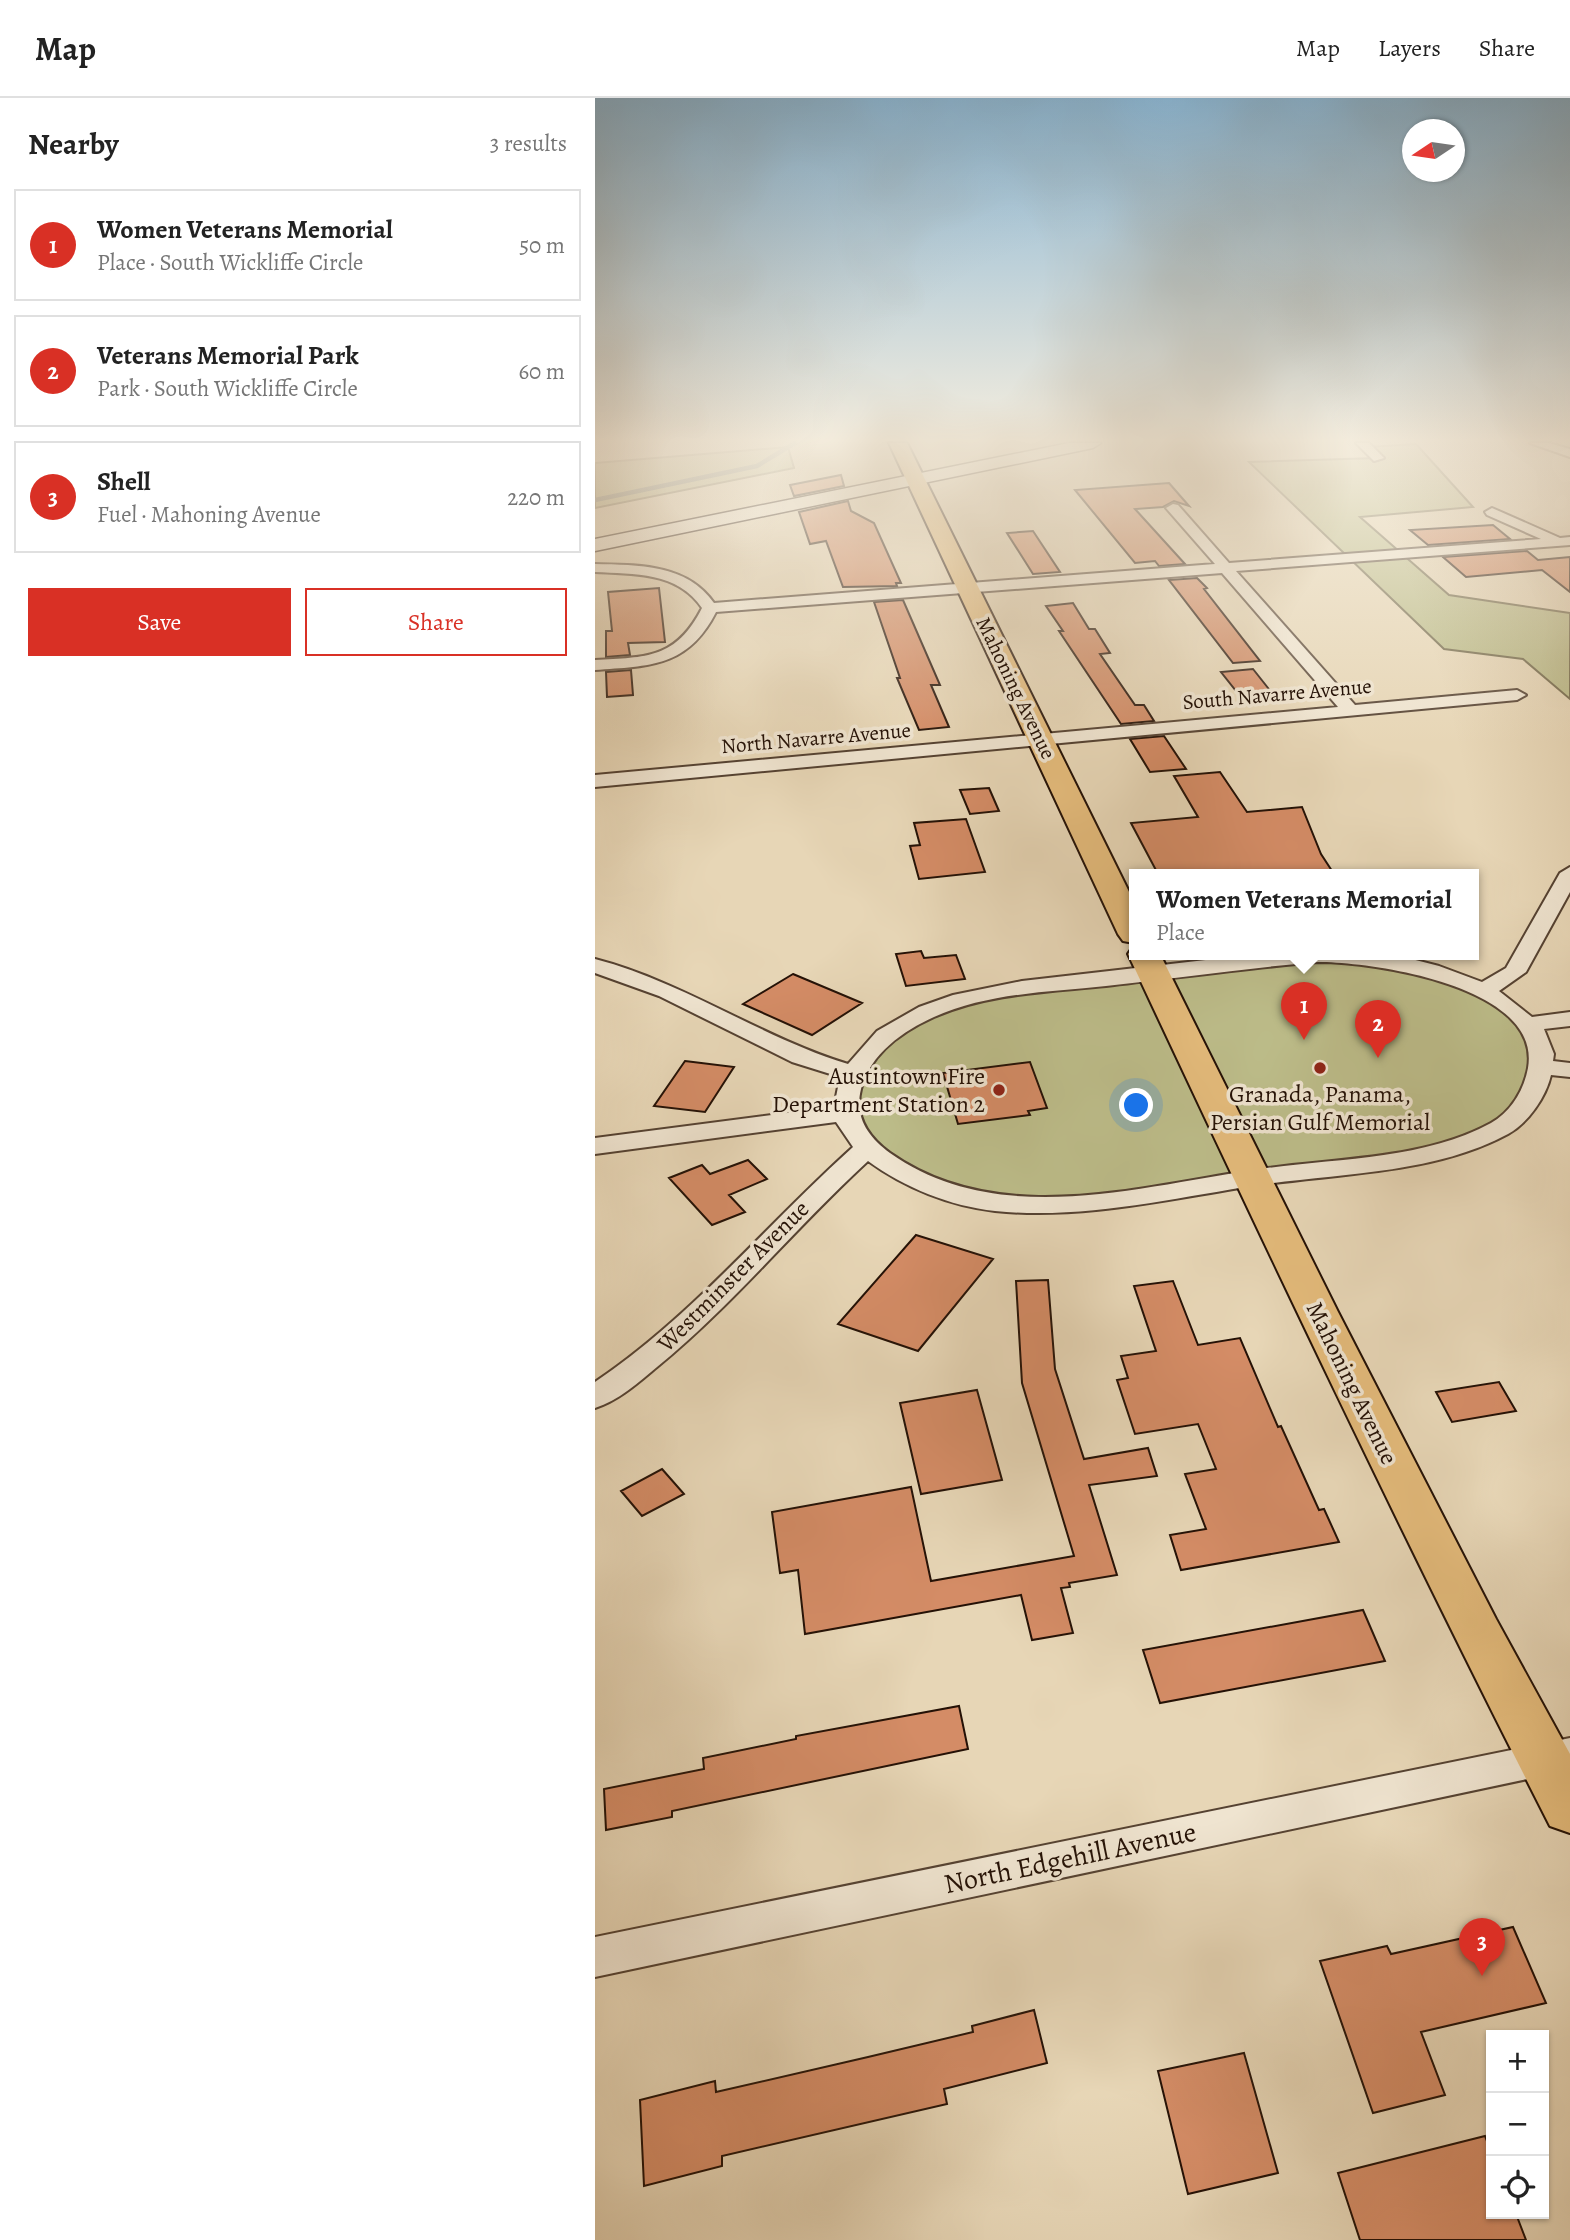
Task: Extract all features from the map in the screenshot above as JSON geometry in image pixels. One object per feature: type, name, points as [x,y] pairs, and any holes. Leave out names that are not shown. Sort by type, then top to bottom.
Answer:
[{"type":"main road","name":"Mahoning Avenue","points":[[946,543],[1129,924]]},
{"type":"main road","name":"Mahoning Avenue","points":[[1149,964],[1405,1489],[1558,1757],[1570,1808]]},
{"type":"street","points":[[1204,543],[1350,710]]},
{"type":"street","points":[[710,608],[1566,543]]},
{"type":"street","points":[[595,568],[673,577],[699,592],[710,608]]},
{"type":"street","points":[[595,665],[659,657],[680,650],[697,637],[710,608]]},
{"type":"street","name":"South Navarre Avenue","points":[[1041,739],[1517,695]]},
{"type":"street","name":"North Navarre Avenue","points":[[595,781],[1041,739]]},
{"type":"street","points":[[1483,991],[1515,972],[1570,873]]},
{"type":"street","points":[[1242,960],[1149,964],[938,1007],[895,1029],[872,1049],[852,1073],[846,1113],[849,1124],[866,1149],[936,1188],[1011,1204],[1078,1202],[1421,1154],[1473,1141],[1509,1121],[1531,1095],[1543,1067],[1542,1049],[1529,1024],[1483,991],[1408,964],[1378,960]]},
{"type":"street","points":[[595,966],[667,991],[801,1058],[852,1073]]},
{"type":"street","points":[[1529,1024],[1570,1019]]},
{"type":"street","points":[[1543,1067],[1570,1070]]},
{"type":"street","points":[[595,1146],[846,1113]]},
{"type":"street","name":"Westminster Avenue","points":[[595,1397],[666,1345],[823,1185],[866,1149]]},
{"type":"street","name":"North Edgehill Avenue","points":[[595,1957],[1558,1757]]},
{"type":"green space","points":[[1333,543],[1390,543],[1449,595],[1570,613],[1570,699],[1523,659],[1444,649]]},
{"type":"green space","points":[[1278,960],[1347,960],[1456,979],[1529,1024],[1531,1095],[1473,1141],[1118,1197],[989,1202],[866,1149],[847,1096],[872,1049],[964,999]]},
{"type":"building","points":[[827,543],[883,543],[901,583],[896,583],[897,586],[843,587]]},
{"type":"building","points":[[1013,543],[1041,543],[1060,572],[1033,574]]},
{"type":"building","points":[[1119,543],[1166,543],[1185,564],[1159,566],[1155,561],[1135,563]]},
{"type":"building","points":[[1426,543],[1456,543],[1428,545]]},
{"type":"building","points":[[1527,551],[1538,560],[1570,557],[1570,592],[1542,570],[1466,577],[1443,557]]},
{"type":"building","points":[[1197,578],[1260,661],[1233,663],[1169,580]]},
{"type":"building","points":[[659,588],[665,642],[628,643],[630,655],[606,657],[606,631],[612,631],[608,592]]},
{"type":"building","points":[[903,600],[940,685],[931,685],[949,727],[919,730],[897,678],[900,678],[874,602]]},
{"type":"building","points":[[1073,603],[1089,629],[1095,629],[1110,653],[1100,654],[1135,705],[1144,705],[1154,721],[1121,724],[1059,631],[1063,631],[1046,606]]},
{"type":"building","points":[[1253,669],[1272,693],[1240,696],[1221,672]]},
{"type":"building","points":[[631,670],[633,695],[607,697],[606,672]]},
{"type":"building","points":[[1164,736],[1186,769],[1150,772],[1130,739]]},
{"type":"building","points":[[1220,772],[1247,812],[1302,807],[1321,854],[1331,869],[1155,869],[1131,823],[1198,817],[1174,776]]},
{"type":"building","points":[[989,788],[999,811],[970,814],[960,790]]},
{"type":"building","points":[[966,819],[985,872],[919,879],[910,846],[920,845],[914,823]]},
{"type":"building","points":[[921,951],[924,958],[956,955],[965,979],[906,986],[896,954]]},
{"type":"building","points":[[793,974],[862,1003],[812,1035],[743,1004]]},
{"type":"building","points":[[685,1061],[734,1067],[705,1112],[654,1106]]},
{"type":"building","name":"Austintown Fire Department Station 2","points":[[1030,1062],[1047,1108],[1028,1111],[1030,1115],[958,1124],[943,1073]]},
{"type":"building","points":[[748,1160],[767,1179],[729,1195],[745,1212],[712,1225],[669,1178],[702,1165],[710,1174]]},
{"type":"building","points":[[916,1235],[993,1259],[918,1351],[838,1324]]},
{"type":"building","points":[[1048,1280],[1055,1369],[1084,1459],[1148,1448],[1157,1476],[1089,1485],[1117,1575],[1069,1583],[1070,1587],[1061,1588],[1073,1633],[1032,1640],[1021,1595],[805,1634],[798,1570],[780,1573],[772,1512],[911,1487],[931,1581],[1074,1556],[1022,1383],[1016,1281]]},
{"type":"building","points":[[1173,1281],[1198,1345],[1240,1338],[1278,1427],[1281,1426],[1319,1510],[1324,1509],[1339,1542],[1181,1570],[1170,1535],[1206,1529],[1185,1474],[1216,1469],[1198,1424],[1135,1434],[1117,1380],[1128,1378],[1121,1356],[1156,1351],[1134,1286]]},
{"type":"building","points":[[1499,1382],[1516,1411],[1452,1422],[1436,1392]]},
{"type":"building","points":[[977,1390],[1002,1480],[921,1494],[900,1403]]},
{"type":"building","points":[[662,1469],[684,1494],[642,1516],[621,1491]]},
{"type":"building","points":[[1363,1610],[1385,1661],[1160,1703],[1143,1650]]},
{"type":"building","points":[[959,1706],[968,1749],[672,1811],[672,1817],[606,1830],[604,1789],[704,1769],[703,1758],[796,1739],[796,1736]]},
{"type":"building","points":[[1513,1927],[1546,2003],[1421,2032],[1445,2095],[1373,2113],[1320,1961],[1387,1946],[1391,1954]]},
{"type":"building","points":[[1034,2010],[1047,2063],[944,2089],[947,2104],[722,2156],[722,2166],[644,2186],[640,2100],[715,2081],[716,2092],[973,2032],[972,2026]]},
{"type":"building","points":[[1244,2053],[1278,2173],[1188,2194],[1158,2071]]},
{"type":"building","points":[[1485,2136],[1486,2219],[1518,2219],[1526,2240],[1360,2240],[1338,2173]]},
{"type":"place","name":"Women Veterans Memorial","points":[[1304,1040]]},
{"type":"place","name":"Veterans Memorial Park","points":[[1378,1058]]},
{"type":"place","name":"Granada, Panama, Persian Gulf Memorial","points":[[1320,1068]]},
{"type":"place","name":"Austintown Fire Department Station 2","points":[[999,1090]]},
{"type":"place","name":"Shell","points":[[1482,1976]]}]
